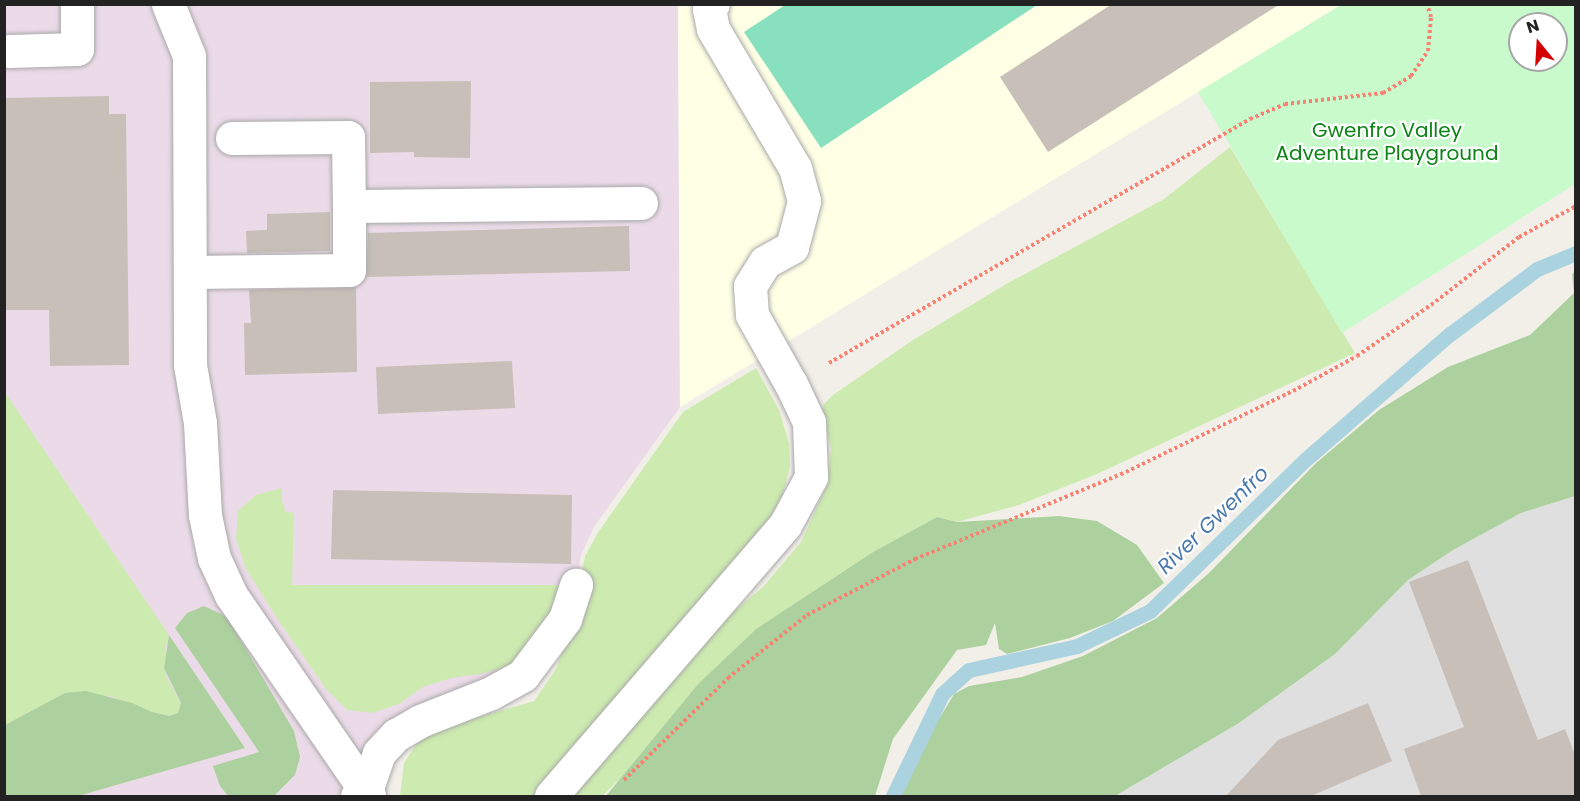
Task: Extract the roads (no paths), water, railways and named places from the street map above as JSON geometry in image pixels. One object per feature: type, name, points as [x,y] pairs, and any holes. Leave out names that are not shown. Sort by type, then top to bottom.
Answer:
[{"type":"street","points":[[9,51],[76,49],[77,4]]},
{"type":"street","points":[[168,4],[189,56],[190,365],[201,423],[205,514],[214,558],[231,595],[364,795]]},
{"type":"street","points":[[551,796],[785,525],[811,477],[809,422],[792,384],[752,315],[750,286],[765,262],[792,247],[804,201],[795,168],[713,29],[709,9],[713,4]]},
{"type":"street","points":[[190,272],[349,270],[348,137],[232,138]]},
{"type":"street","points":[[348,206],[641,203]]},
{"type":"street","points":[[364,795],[379,753],[396,735],[420,722],[491,693],[523,675],[565,619],[576,585]]},
{"type":"waterway","name":"River Gwenfro","points":[[893,796],[942,694],[969,670],[1077,646],[1150,611],[1306,459],[1450,334],[1537,269],[1576,253]]},
{"type":"park label","name":"Gwenfro Valley Adventure Playground","points":[[1387,142]]}]
